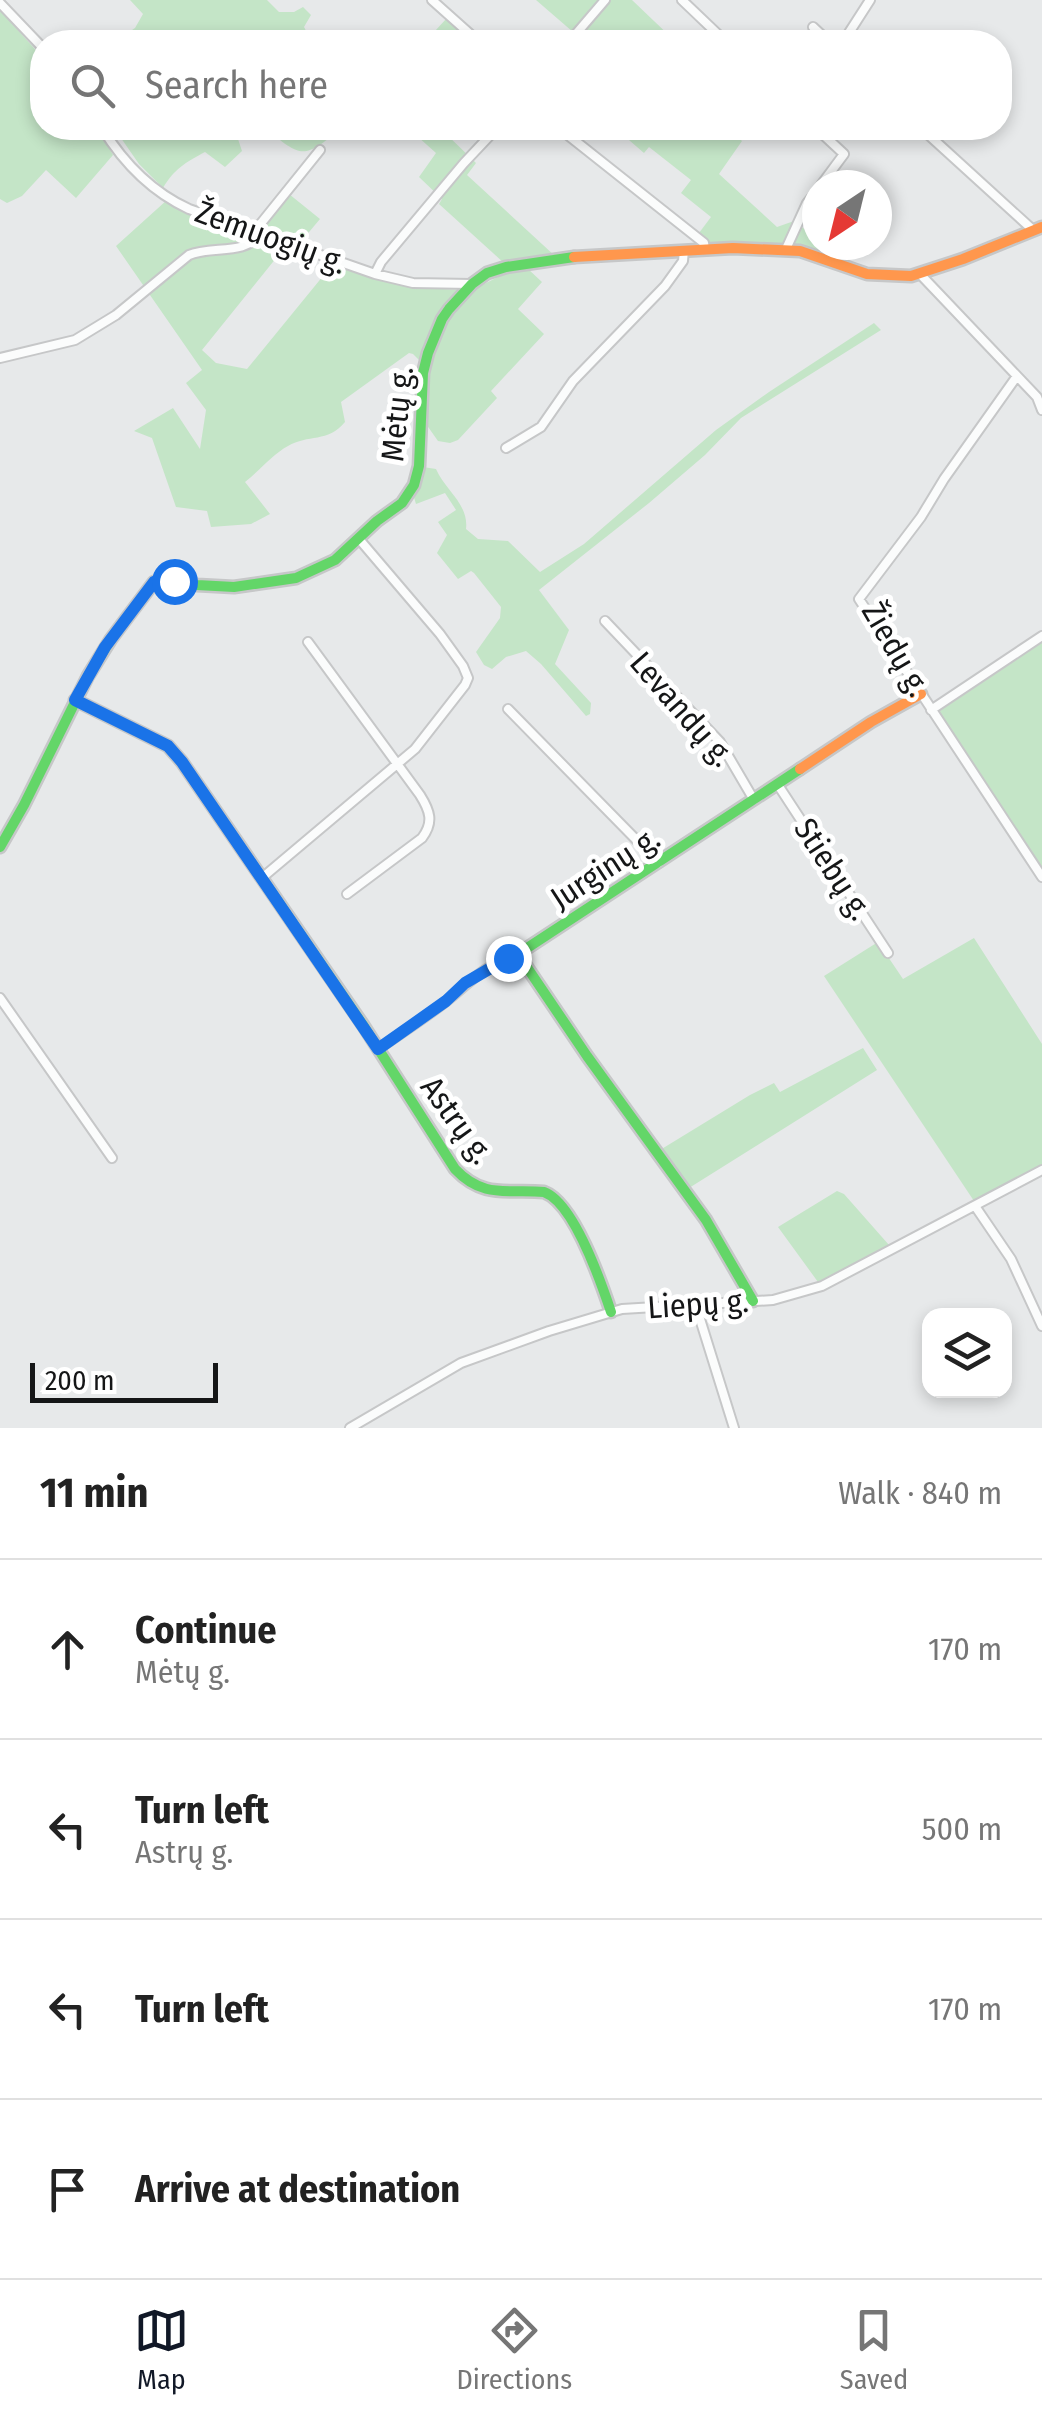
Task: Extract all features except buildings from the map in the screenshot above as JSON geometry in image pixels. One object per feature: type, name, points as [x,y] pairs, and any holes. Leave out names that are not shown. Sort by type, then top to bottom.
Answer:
[{"type":"street","points":[[432,0],[466,30]]},
{"type":"street","points":[[579,30],[605,0]]},
{"type":"street","points":[[682,0],[713,30]]},
{"type":"street","points":[[850,30],[870,0]]},
{"type":"street","points":[[0,3],[30,34]]},
{"type":"street","points":[[813,27],[816,30]]},
{"type":"street","name":"Žemuogių g.","points":[[110,140],[142,177],[176,203],[375,274],[413,282],[472,284]]},
{"type":"street","points":[[375,274],[486,140]]},
{"type":"street","points":[[574,140],[704,243],[705,249]]},
{"type":"street","points":[[829,140],[844,154],[832,170]]},
{"type":"street","points":[[935,140],[1037,229]]},
{"type":"street","points":[[0,358],[75,340],[116,315],[189,255],[200,250],[244,247],[256,240],[256,233],[320,150]]},
{"type":"street","points":[[786,249],[802,216]]},
{"type":"street","name":"Mėtų g.","points":[[0,848],[105,647],[158,579],[234,587],[296,578],[335,560],[402,502],[414,485],[418,466],[423,373],[428,353],[442,319],[472,284],[488,273],[506,266],[578,258],[705,249],[786,249],[867,274],[897,277],[920,274],[1037,229]]},
{"type":"street","points":[[506,448],[542,426],[573,381],[665,286],[682,261],[684,250]]},
{"type":"street","points":[[920,274],[1040,396],[1042,410]]},
{"type":"street","name":"Žiedų g.","points":[[1017,376],[921,517],[858,598],[1042,878]]},
{"type":"street","points":[[263,878],[415,748],[465,685],[467,673],[436,630],[359,538]]},
{"type":"street","name":"Levandų g.","points":[[604,621],[720,742],[754,800]]},
{"type":"street","points":[[932,710],[1042,636]]},
{"type":"street","points":[[308,642],[429,809],[429,828],[422,838],[347,894]]},
{"type":"street","name":"Jurginų g.","points":[[518,954],[871,722],[921,694]]},
{"type":"street","name":"Astrų g.","points":[[75,700],[168,746],[263,878],[466,1184],[479,1190],[540,1191],[558,1199],[583,1245],[611,1312]]},
{"type":"street","points":[[508,710],[658,863]]},
{"type":"street","name":"Stiebų g.","points":[[778,784],[888,953]]},
{"type":"street","points":[[378,1049],[465,983],[518,954],[695,1204],[753,1301]]},
{"type":"street","points":[[0,998],[112,1158]]},
{"type":"street","name":"Liepų g.","points":[[350,1428],[461,1363],[611,1312],[753,1301],[800,1294],[822,1286],[1042,1170]]},
{"type":"street","points":[[976,1206],[1010,1259],[1042,1326]]},
{"type":"street","points":[[695,1303],[734,1428]]},
{"type":"green space","points":[[130,0],[267,0],[279,12],[294,12],[303,7],[311,15],[306,30],[132,30],[143,14]]},
{"type":"green space","points":[[536,0],[632,0],[663,30],[571,30]]},
{"type":"green space","points":[[0,10],[30,44],[30,140],[105,140],[113,155],[76,198],[46,170],[22,196],[7,203],[0,199]]},
{"type":"green space","points":[[446,19],[458,30],[436,30]]},
{"type":"green space","points":[[122,140],[238,140],[242,151],[225,167],[205,152],[181,167],[163,188]]},
{"type":"green space","points":[[281,140],[326,140],[311,150],[296,150]]},
{"type":"green space","points":[[421,140],[452,140],[476,163],[467,175],[555,256],[504,263],[439,204],[442,199],[419,177],[436,153]]},
{"type":"green space","points":[[629,140],[741,140],[719,174],[777,227],[794,221],[802,227],[802,253],[773,245],[712,244],[699,233],[711,217],[681,193],[691,180],[649,147],[644,153]]},
{"type":"green space","points":[[289,194],[320,219],[299,244],[259,230]]},
{"type":"green space","points":[[167,200],[204,218],[285,247],[202,350],[216,363],[247,369],[332,265],[408,287],[460,290],[476,288],[506,273],[527,268],[542,282],[518,309],[544,334],[491,391],[497,398],[458,440],[450,443],[438,441],[426,424],[429,370],[409,353],[341,402],[345,422],[338,429],[288,446],[245,482],[270,514],[251,524],[211,527],[207,511],[176,507],[152,438],[134,431],[173,408],[200,449],[206,410],[186,383],[202,370],[116,246]]},
{"type":"green space","points":[[874,323],[881,330],[741,418],[649,503],[539,590],[569,630],[555,664],[591,703],[590,714],[586,716],[526,651],[506,657],[492,669],[484,665],[476,652],[500,618],[501,607],[474,573],[458,579],[437,553],[447,535],[438,522],[456,510],[445,493],[416,504],[413,494],[423,467],[436,469],[464,512],[466,529],[478,539],[508,541],[540,572],[584,544],[716,430]]},
{"type":"green space","points":[[1042,641],[1042,869],[938,712],[948,704],[947,700]]},
{"type":"green space","points":[[974,938],[1042,1044],[1042,1164],[974,1201],[824,976],[878,942],[903,979]]},
{"type":"green space","points":[[863,1048],[877,1070],[689,1188],[660,1150],[750,1095],[774,1083],[780,1092]]},
{"type":"green space","points":[[837,1191],[889,1245],[818,1282],[778,1227]]},
{"type":"traffic: fast","points":[[0,847],[88,676],[154,582],[166,578],[234,587],[296,578],[335,560],[402,503],[414,485],[419,466],[423,373],[449,309],[487,273],[574,257]]},
{"type":"traffic: fast","points":[[75,700],[168,746],[363,1025],[455,1169],[486,1189],[544,1192],[555,1199],[585,1245],[611,1312]]},
{"type":"traffic: fast","points":[[753,1301],[706,1220],[518,954],[800,769]]},
{"type":"traffic: slow","points":[[574,257],[733,248],[800,251],[867,274],[911,276],[1042,227]]},
{"type":"traffic: slow","points":[[800,769],[921,694]]},
{"type":"route","points":[[174,581],[166,578],[154,582],[105,647],[75,700],[168,746],[182,762],[378,1049],[465,983],[508,958]]}]
